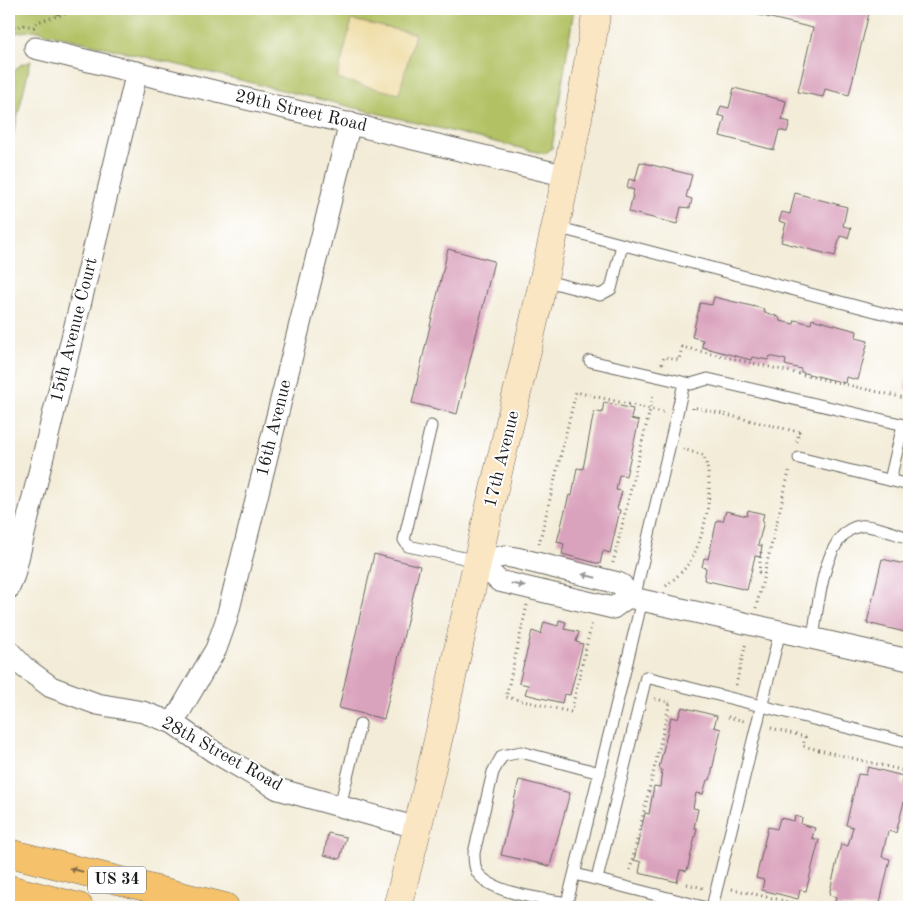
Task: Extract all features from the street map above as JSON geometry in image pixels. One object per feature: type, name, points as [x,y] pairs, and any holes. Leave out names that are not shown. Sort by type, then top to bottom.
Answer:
[{"type":"highway","name":"US 34","points":[[9,853],[225,907]]},
{"type":"highway","name":"US 34","points":[[9,889],[79,907]]},
{"type":"main road","name":"17th Avenue","points":[[397,907],[418,828],[556,228],[582,105],[597,9]]},
{"type":"street","name":"29th Street Road","points":[[35,48],[567,176]]},
{"type":"street","name":"15th Avenue Court","points":[[9,588],[137,72]]},
{"type":"street","name":"16th Avenue","points":[[173,723],[216,649],[226,621],[350,123]]},
{"type":"street","points":[[478,562],[501,582],[613,608],[635,599],[909,660]]},
{"type":"street","name":"28th Street Road","points":[[9,651],[24,667],[51,687],[97,704],[143,712],[173,723],[214,752],[278,789],[418,828]]},
{"type":"lane","points":[[556,228],[909,320]]},
{"type":"lane","points":[[543,280],[600,295],[606,293],[611,289],[622,245]]},
{"type":"lane","points":[[590,361],[684,383],[691,384],[708,379],[906,426],[890,480]]},
{"type":"lane","points":[[600,773],[521,752],[502,756],[493,772],[474,853],[474,863],[478,872],[486,881],[508,891],[567,903],[600,773],[635,599],[684,383]]},
{"type":"lane","points":[[431,426],[404,540],[408,546],[478,562]]},
{"type":"lane","points":[[795,456],[909,485]]},
{"type":"lane","points":[[813,638],[826,570],[835,545],[846,532],[861,526],[909,538]]},
{"type":"lane","points":[[712,907],[780,631]]},
{"type":"lane","points":[[597,880],[646,677],[909,743]]},
{"type":"lane","points":[[340,806],[360,724]]},
{"type":"lane","points":[[575,874],[703,907]]},
{"type":"path","points":[[57,9],[58,16]]},
{"type":"path","points":[[9,29],[24,24],[34,27],[37,22],[82,9]]},
{"type":"path","points":[[662,368],[664,356],[679,360],[682,347],[909,399]]},
{"type":"path","points":[[538,547],[576,392],[667,413]]},
{"type":"path","points":[[612,564],[654,394]]},
{"type":"path","points":[[692,414],[693,407],[799,432],[795,456],[755,611]]},
{"type":"path","points":[[666,587],[686,566],[698,543],[708,498],[710,475],[708,464],[703,455],[683,450],[685,442]]},
{"type":"path","points":[[761,552],[759,572],[764,573]]},
{"type":"path","points":[[528,602],[506,697],[571,712],[593,619]]},
{"type":"path","points":[[735,687],[746,642]]},
{"type":"path","points":[[630,870],[670,702]]},
{"type":"path","points":[[728,717],[744,721]]},
{"type":"path","points":[[769,728],[805,737],[803,746],[909,772]]},
{"type":"path","points":[[687,884],[704,888]]},
{"type":"path","points":[[732,889],[811,907]]},
{"type":"green space","points":[[9,9],[574,9],[552,148],[545,154],[34,30],[9,34]]},
{"type":"green space","points":[[31,61],[9,153],[8,107],[11,82],[20,65]]},
{"type":"sand","points":[[352,20],[415,34],[399,94],[337,79]]},
{"type":"building","points":[[755,9],[870,9],[849,95],[825,89],[823,97],[798,92],[813,28],[754,14]]},
{"type":"building","points":[[734,88],[786,101],[782,120],[790,122],[787,132],[779,130],[774,150],[720,136],[725,117],[718,115],[721,106],[729,108]]},
{"type":"building","points":[[640,162],[692,175],[686,197],[692,199],[690,208],[681,207],[677,224],[629,212],[634,190],[627,188],[629,179],[635,181]]},
{"type":"building","points":[[795,193],[847,207],[843,226],[851,228],[848,238],[840,236],[835,256],[781,242],[786,223],[779,221],[782,212],[790,214]]},
{"type":"building","points":[[448,249],[494,261],[457,414],[412,403]]},
{"type":"building","points":[[714,297],[764,309],[764,312],[779,317],[780,321],[794,324],[795,320],[811,324],[812,319],[857,331],[856,338],[868,341],[858,380],[846,377],[845,383],[801,372],[801,369],[785,365],[786,360],[770,356],[768,360],[752,357],[751,360],[702,347],[703,340],[692,337],[700,303],[712,305]]},
{"type":"building","points":[[909,368],[909,390],[904,389]]},
{"type":"building","points":[[604,402],[633,409],[631,419],[639,421],[626,476],[619,475],[616,490],[622,491],[617,509],[620,510],[610,553],[603,551],[600,564],[562,554],[564,544],[557,542],[569,495],[572,496],[577,468],[583,469],[594,411],[602,413]]},
{"type":"building","points":[[748,510],[764,514],[762,521],[764,521],[758,545],[762,546],[760,557],[755,556],[747,590],[704,580],[706,568],[702,567],[704,558],[708,559],[717,520],[723,521],[726,511],[747,516]]},
{"type":"building","points":[[374,554],[420,566],[384,719],[339,708]]},
{"type":"building","points":[[882,559],[909,565],[909,633],[867,623]]},
{"type":"building","points":[[559,620],[566,622],[564,629],[579,632],[576,642],[583,644],[570,695],[564,694],[562,703],[525,694],[528,685],[519,683],[532,631],[541,634],[544,622],[558,626]]},
{"type":"building","points":[[682,707],[717,716],[714,727],[721,729],[710,780],[707,780],[703,794],[696,793],[693,808],[698,809],[694,828],[697,828],[687,871],[680,870],[677,882],[639,873],[641,862],[634,860],[645,813],[649,814],[654,786],[660,787],[662,770],[659,768],[671,717],[678,719]]},
{"type":"building","points":[[868,767],[903,776],[901,784],[908,786],[896,833],[888,831],[882,857],[890,859],[879,907],[834,906],[836,897],[829,895],[841,844],[848,846],[853,827],[846,825],[858,774],[866,775]]},
{"type":"building","points":[[519,780],[570,793],[550,866],[501,855]]},
{"type":"building","points":[[795,816],[802,818],[801,824],[815,828],[812,838],[819,840],[806,891],[800,890],[798,899],[762,890],[764,880],[756,878],[768,827],[777,829],[780,818],[794,821]]},
{"type":"building","points":[[328,833],[346,837],[340,859],[324,855]]}]
